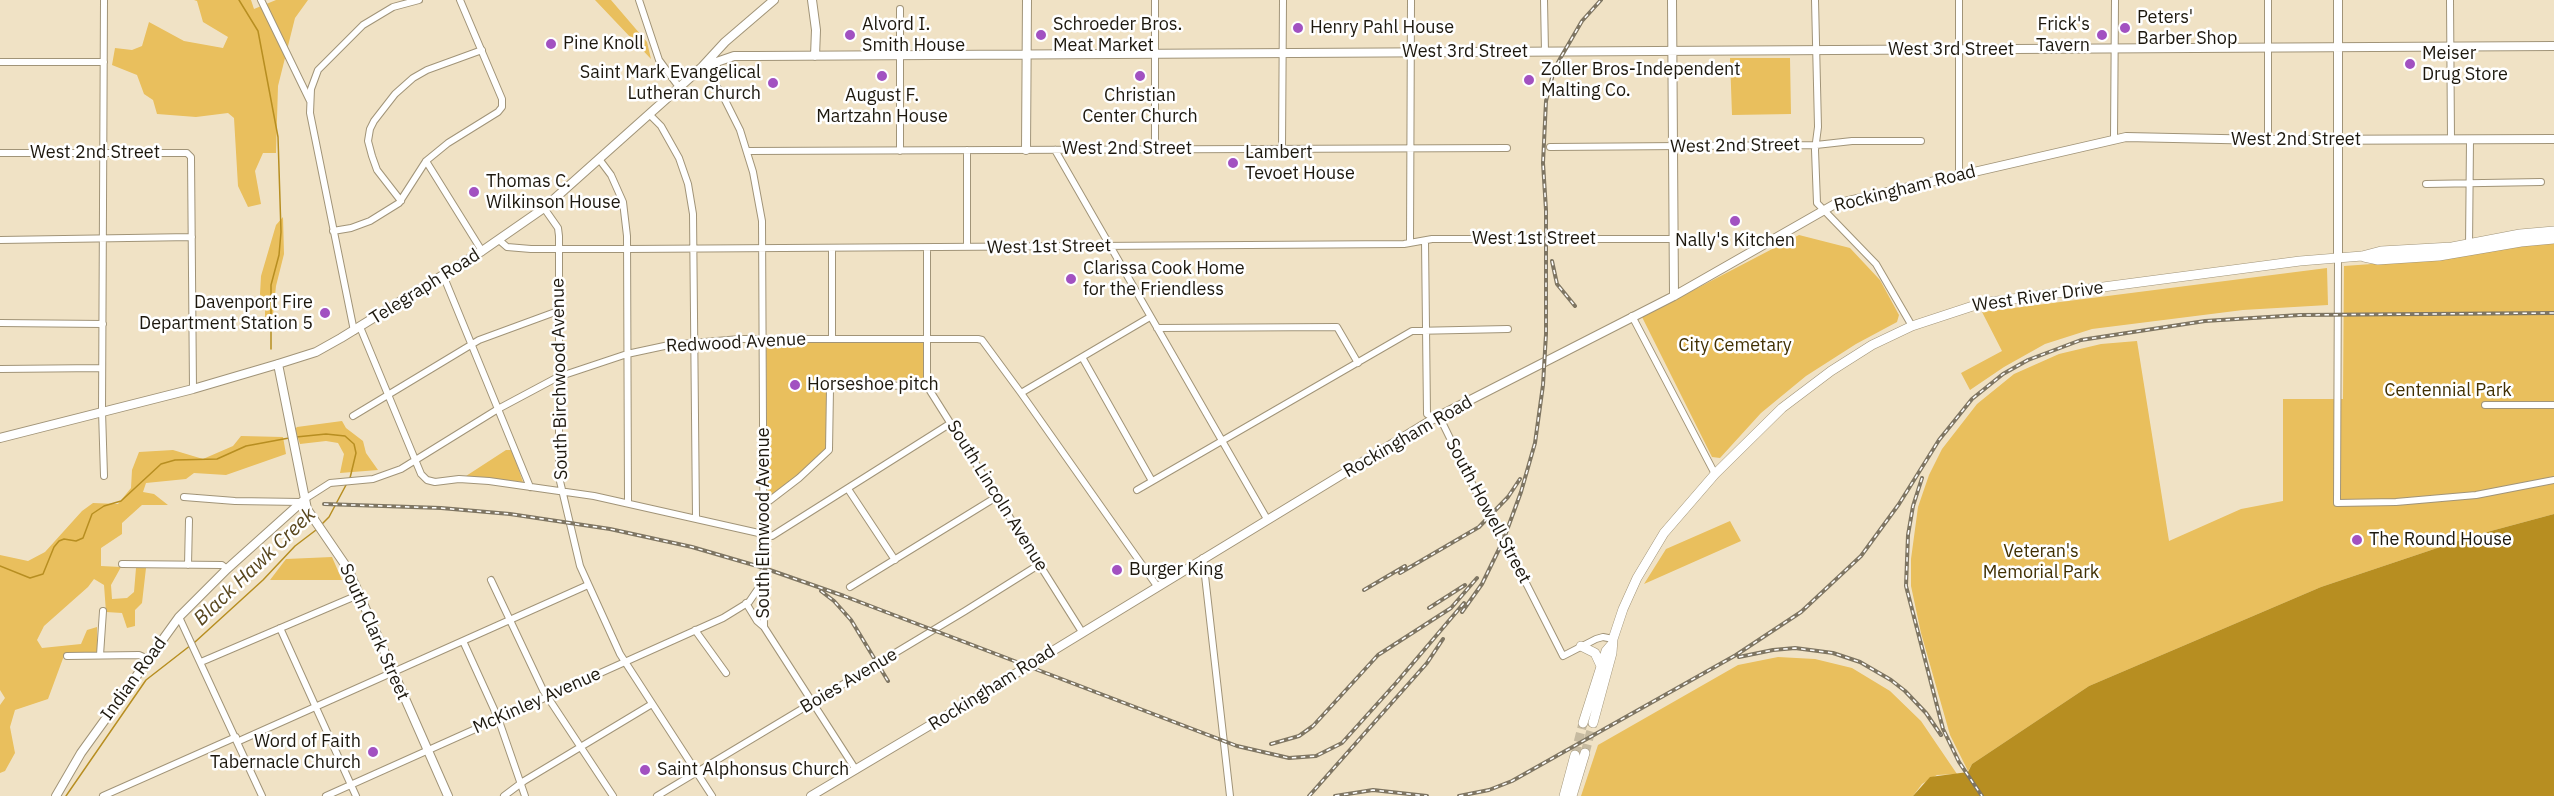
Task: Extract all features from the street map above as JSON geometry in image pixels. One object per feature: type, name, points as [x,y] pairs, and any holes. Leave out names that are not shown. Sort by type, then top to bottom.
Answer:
[{"type":"main road","name":"West River Drive","points":[[2469,248],[2520,234],[2554,231]]},
{"type":"main road","name":"West River Drive","points":[[1612,641],[1612,654],[1588,723],[1601,666],[1630,591],[1664,533],[1715,474],[1782,408],[1831,371],[1872,345],[1912,326],[1982,303],[2362,256],[2381,251],[2469,248],[2554,239]]},
{"type":"main road","points":[[1581,646],[1595,653],[1601,666]]},
{"type":"main road","points":[[1564,796],[1580,754],[1572,796]]},
{"type":"street","points":[[104,0],[105,152],[102,368],[104,476]]},
{"type":"street","points":[[261,0],[310,101]]},
{"type":"street","points":[[419,0],[385,11],[363,25],[318,70],[311,89],[310,101],[333,231],[357,329],[416,461],[427,480],[435,482],[459,479],[562,491],[628,502],[696,517],[764,536],[772,536],[951,423]]},
{"type":"street","points":[[333,231],[351,228],[370,221],[401,201],[426,161],[448,142],[498,112],[502,107],[502,99],[460,0]]},
{"type":"street","points":[[639,0],[659,60],[680,87]]},
{"type":"street","name":"Telegraph Road","points":[[0,438],[193,389],[278,364],[316,352],[357,329],[482,252],[544,208],[774,0]]},
{"type":"street","points":[[812,0],[816,30],[815,56]]},
{"type":"street","points":[[1026,150],[1027,0]]},
{"type":"street","points":[[1155,0],[1155,149]]},
{"type":"street","points":[[1282,148],[1283,0]]},
{"type":"street","points":[[1410,242],[1411,0]]},
{"type":"street","points":[[1544,0],[1545,52]]},
{"type":"street","points":[[1672,0],[1674,296]]},
{"type":"street","points":[[1815,0],[1818,127],[1816,203],[1876,264],[1912,326]]},
{"type":"street","points":[[1959,0],[1959,174]]},
{"type":"street","points":[[2114,138],[2115,0]]},
{"type":"street","points":[[2268,0],[2268,141]]},
{"type":"street","points":[[2338,0],[2337,503],[2396,502],[2476,495],[2554,480]]},
{"type":"street","points":[[2450,0],[2451,140]]},
{"type":"street","points":[[900,9],[900,151]]},
{"type":"street","points":[[725,42],[725,50],[734,56]]},
{"type":"street","name":"West 3rd Street","points":[[702,67],[734,56],[2554,46]]},
{"type":"street","points":[[401,201],[378,170],[372,156],[368,141],[374,121],[395,94],[413,78],[427,70],[482,50]]},
{"type":"street","points":[[0,62],[104,62]]},
{"type":"street","name":"South Elmwood Avenue","points":[[702,67],[729,105],[747,151],[762,221],[764,627],[856,770]]},
{"type":"street","points":[[650,114],[662,126],[679,158],[688,184],[693,214],[696,517]]},
{"type":"street","name":"West 2nd Street","points":[[2040,157],[2114,138],[2139,136],[2268,141],[2554,139]]},
{"type":"street","points":[[2469,140],[2469,248]]},
{"type":"street","name":"West 2nd Street","points":[[1550,147],[1816,145],[1852,141],[1920,141]]},
{"type":"street","name":"West 2nd Street","points":[[747,151],[1508,148]]},
{"type":"street","points":[[967,150],[967,247]]},
{"type":"street","points":[[1055,150],[1268,519]]},
{"type":"street","name":"West 2nd Street","points":[[0,153],[189,154],[193,170],[192,237]]},
{"type":"street","name":"Rockingham Road","points":[[811,796],[1433,419],[1674,296],[1794,230],[1835,204],[2040,157]]},
{"type":"street","points":[[599,159],[611,175],[622,202],[627,249],[628,502]]},
{"type":"street","points":[[426,161],[482,252]]},
{"type":"street","points":[[2426,184],[2541,182]]},
{"type":"street","name":"South Birchwood Avenue","points":[[544,208],[558,228],[559,477],[580,566],[625,662],[712,796]]},
{"type":"street","points":[[0,240],[192,237],[193,389]]},
{"type":"street","name":"West 1st Street","points":[[499,240],[507,247],[695,249],[1404,244],[1432,239],[1672,239]]},
{"type":"street","name":"South Howell Street","points":[[1425,241],[1426,409],[1433,419],[1443,424],[1489,518],[1527,585],[1563,656],[1603,637],[1612,641]]},
{"type":"street","points":[[832,248],[832,338]]},
{"type":"street","points":[[763,502],[769,501],[799,478],[829,450],[830,389],[835,384],[927,386],[927,248]]},
{"type":"street","points":[[443,275],[530,487]]},
{"type":"street","points":[[353,416],[472,344],[558,311]]},
{"type":"street","points":[[1632,316],[1715,474]]},
{"type":"street","points":[[1150,317],[1021,393],[1157,586]]},
{"type":"street","points":[[0,323],[103,324]]},
{"type":"street","points":[[1157,328],[1337,327],[1358,363]]},
{"type":"street","points":[[1137,490],[1412,331],[1508,329]]},
{"type":"street","name":"Redwood Avenue","points":[[303,500],[330,483],[373,479],[416,461],[498,409],[558,377],[627,354],[695,342],[762,338],[927,337],[982,340],[1021,393]]},
{"type":"street","points":[[1082,357],[1152,481]]},
{"type":"street","name":"South Clark Street","points":[[278,364],[303,500],[348,569],[447,796]]},
{"type":"street","points":[[0,369],[102,368]]},
{"type":"street","name":"South Lincoln Avenue","points":[[927,386],[1083,632]]},
{"type":"street","points":[[2485,405],[2554,405]]},
{"type":"street","points":[[848,489],[895,560]]},
{"type":"street","points":[[850,587],[975,508],[998,496]]},
{"type":"street","points":[[184,497],[235,501],[303,500]]},
{"type":"street","name":"Indian Road","points":[[56,796],[81,753],[179,617],[227,569],[303,500]]},
{"type":"street","points":[[188,565],[189,520]]},
{"type":"street","points":[[1203,558],[1230,796]]},
{"type":"street","points":[[122,564],[222,565],[227,569]]},
{"type":"street","name":"Boies Avenue","points":[[657,796],[1040,564]]},
{"type":"street","points":[[491,580],[547,696],[613,796]]},
{"type":"street","name":"McKinley Avenue","points":[[326,796],[738,610],[763,583]]},
{"type":"street","points":[[103,796],[316,707],[588,585]]},
{"type":"street","points":[[201,662],[358,595]]},
{"type":"street","points":[[746,603],[764,627]]},
{"type":"street","points":[[100,655],[103,611]]},
{"type":"street","points":[[179,617],[238,739],[262,796]]},
{"type":"street","points":[[280,628],[356,796]]},
{"type":"street","points":[[695,630],[726,673]]},
{"type":"street","points":[[463,641],[498,718],[525,796]]},
{"type":"street","points":[[67,656],[139,655],[148,659]]},
{"type":"street","points":[[504,796],[652,704]]},
{"type":"green space","points":[[194,0],[251,0],[254,9],[276,0],[308,0],[295,18],[278,86],[276,153],[263,153],[255,171],[261,204],[248,207],[238,186],[234,118],[228,113],[196,117],[157,114],[153,100],[144,94],[137,75],[112,65],[115,48],[132,50],[142,46],[149,22],[184,41],[223,48],[228,37],[203,22],[197,1]]},
{"type":"green space","points":[[595,0],[611,0],[647,42],[651,59]]},
{"type":"green space","points":[[1730,58],[1790,58],[1791,114],[1732,115]]},
{"type":"green space","points":[[283,217],[284,254],[276,286],[272,324],[265,326],[265,309],[260,294],[261,276],[276,225]]},
{"type":"green space","name":"City Cemetary","points":[[1799,235],[1850,248],[1880,280],[1899,315],[1897,322],[1856,344],[1806,376],[1761,413],[1720,458],[1712,457],[1642,317]]},
{"type":"green space","name":"Veteran's Memorial Park","points":[[2554,242],[2554,514],[2476,535],[2321,587],[2089,686],[1972,764],[1968,771],[1950,735],[1921,633],[1911,586],[1911,559],[1918,507],[1929,475],[1942,449],[1977,404],[2014,374],[2059,354],[2101,344],[2137,341],[2169,541],[2241,509],[2283,501],[2283,399],[2343,399],[2344,266],[2428,260]]},
{"type":"green space","points":[[2327,268],[2328,305],[2243,310],[2092,329],[2045,344],[2004,367],[1970,390],[1961,373],[2002,351],[1982,312]]},
{"type":"green space","points":[[766,341],[923,341],[923,380],[830,381],[826,386],[827,449],[771,498],[768,497]]},
{"type":"green space","points":[[342,421],[346,428],[363,441],[366,453],[378,470],[340,473],[344,454],[338,443],[326,441],[300,444],[295,429],[297,427]]},
{"type":"green space","points":[[241,436],[283,437],[286,454],[226,475],[194,473],[186,479],[146,483],[143,492],[154,494],[168,505],[142,505],[122,523],[122,534],[101,548],[101,566],[121,567],[111,585],[112,599],[127,598],[134,592],[136,568],[146,568],[142,603],[135,610],[135,626],[127,628],[122,613],[106,612],[104,585],[94,579],[44,626],[37,640],[42,648],[81,644],[87,630],[97,627],[97,653],[65,653],[48,699],[15,710],[10,727],[15,753],[5,771],[0,773],[0,705],[5,698],[0,690],[0,555],[28,561],[45,552],[82,511],[93,503],[118,504],[131,488],[132,470],[139,452],[173,450],[203,459],[233,446]]},
{"type":"green space","points":[[506,450],[512,450],[523,482],[466,476]]},
{"type":"green space","points":[[1730,521],[1741,541],[1644,584],[1666,549]]},
{"type":"green space","points":[[332,557],[342,580],[270,580],[286,559]]},
{"type":"green space","points":[[1778,657],[1815,659],[1852,668],[1890,691],[1921,721],[1957,774],[1937,775],[1922,784],[1913,796],[1581,796],[1598,745],[1738,665]]},
{"type":"shaded area","points":[[2554,514],[2554,796],[1913,796],[1930,777],[1968,772],[1972,764],[2089,686],[2321,587],[2476,535]]},
{"type":"waterway","points":[[239,0],[258,31],[278,137],[281,232],[279,255],[271,285],[271,349]]},
{"type":"waterway","name":"Black Hawk Creek","points":[[296,437],[326,434],[345,436],[354,444],[356,453],[350,478]]},
{"type":"waterway","name":"Black Hawk Creek","points":[[0,566],[30,578],[43,574],[54,547],[59,541],[64,539],[76,541],[83,538],[92,514],[104,506],[121,501],[161,464],[175,460],[217,459],[246,446],[289,438]]},
{"type":"waterway","name":"Black Hawk Creek","points":[[322,524],[329,517],[346,485]]},
{"type":"waterway","name":"Black Hawk Creek","points":[[195,642],[263,580],[295,546],[316,530]]},
{"type":"waterway","name":"Black Hawk Creek","points":[[66,796],[146,680],[191,645]]},
{"type":"tunnel","points":[[1575,755],[1583,723]]},
{"type":"tunnel","points":[[1585,753],[1593,723]]},
{"type":"railway","points":[[1462,612],[1482,584],[1503,541],[1521,492],[1535,443],[1543,385],[1546,334],[1546,210],[1543,163],[1546,101],[1554,70],[1561,57],[1582,21],[1601,0]]},
{"type":"railway","points":[[1552,261],[1557,284],[1575,306]]},
{"type":"railway","points":[[1459,796],[1489,790],[1512,781],[1736,655],[1801,612],[1861,556],[1899,504],[1939,440],[1972,399],[2003,374],[2028,360],[2081,340],[2205,321],[2300,315],[2554,313]]},
{"type":"railway","points":[[1922,478],[1913,506],[1908,535],[1906,586],[1943,729],[1959,762],[1982,796]]},
{"type":"railway","points":[[1400,573],[1479,527],[1508,497],[1520,479]]},
{"type":"railway","points":[[324,504],[441,508],[510,514],[610,529],[692,547],[764,568],[844,596],[1237,746],[1289,758],[1316,756],[1342,743],[1464,603]]},
{"type":"railway","points":[[1364,590],[1405,566]]},
{"type":"railway","points":[[1271,744],[1299,736],[1313,726],[1378,655],[1451,608],[1477,578]]},
{"type":"railway","points":[[1429,608],[1465,585]]},
{"type":"railway","points":[[821,591],[834,601],[851,620],[888,681]]},
{"type":"railway","points":[[1309,796],[1427,663],[1443,639]]},
{"type":"railway","points":[[1739,657],[1795,648],[1833,653],[1860,662],[1905,691],[1926,713],[1941,735]]},
{"type":"railway","points":[[1335,796],[1373,790],[1427,796]]},
{"type":"place","name":"Henry Pahl House","points":[[1298,28]]},
{"type":"place","name":"Peters' Barber Shop","points":[[2125,28]]},
{"type":"place","name":"Alvord I. Smith House","points":[[850,35]]},
{"type":"place","name":"Schroeder Bros. Meat Market","points":[[1041,35]]},
{"type":"place","name":"Frick's Tavern","points":[[2102,35]]},
{"type":"place","name":"Pine Knoll","points":[[551,44]]},
{"type":"place","name":"Meiser Drug Store","points":[[2410,64]]},
{"type":"place","name":"August F. Martzahn House","points":[[882,76]]},
{"type":"place","name":"Christian Center Church","points":[[1140,76]]},
{"type":"place","name":"Zoller Bros-Independent Malting Co.","points":[[1529,80]]},
{"type":"place","name":"Saint Mark Evangelical Lutheran Church","points":[[773,83]]},
{"type":"place","name":"Lambert Tevoet House","points":[[1233,163]]},
{"type":"place","name":"Thomas C. Wilkinson House","points":[[474,192]]},
{"type":"place","name":"Nally's Kitchen","points":[[1735,221]]},
{"type":"place","name":"Clarissa Cook Home for the Friendless","points":[[1071,279]]},
{"type":"place","name":"Davenport Fire Department Station 5","points":[[325,313]]},
{"type":"place","name":"Horseshoe pitch","points":[[795,385]]},
{"type":"place","name":"The Round House","points":[[2357,540]]},
{"type":"place","name":"Burger King","points":[[1117,570]]},
{"type":"place","name":"Word of Faith Tabernacle Church","points":[[373,752]]},
{"type":"place","name":"Saint Alphonsus Church","points":[[645,770]]},
{"type":"park label","name":"Centennial Park","points":[[2448,391]]}]
